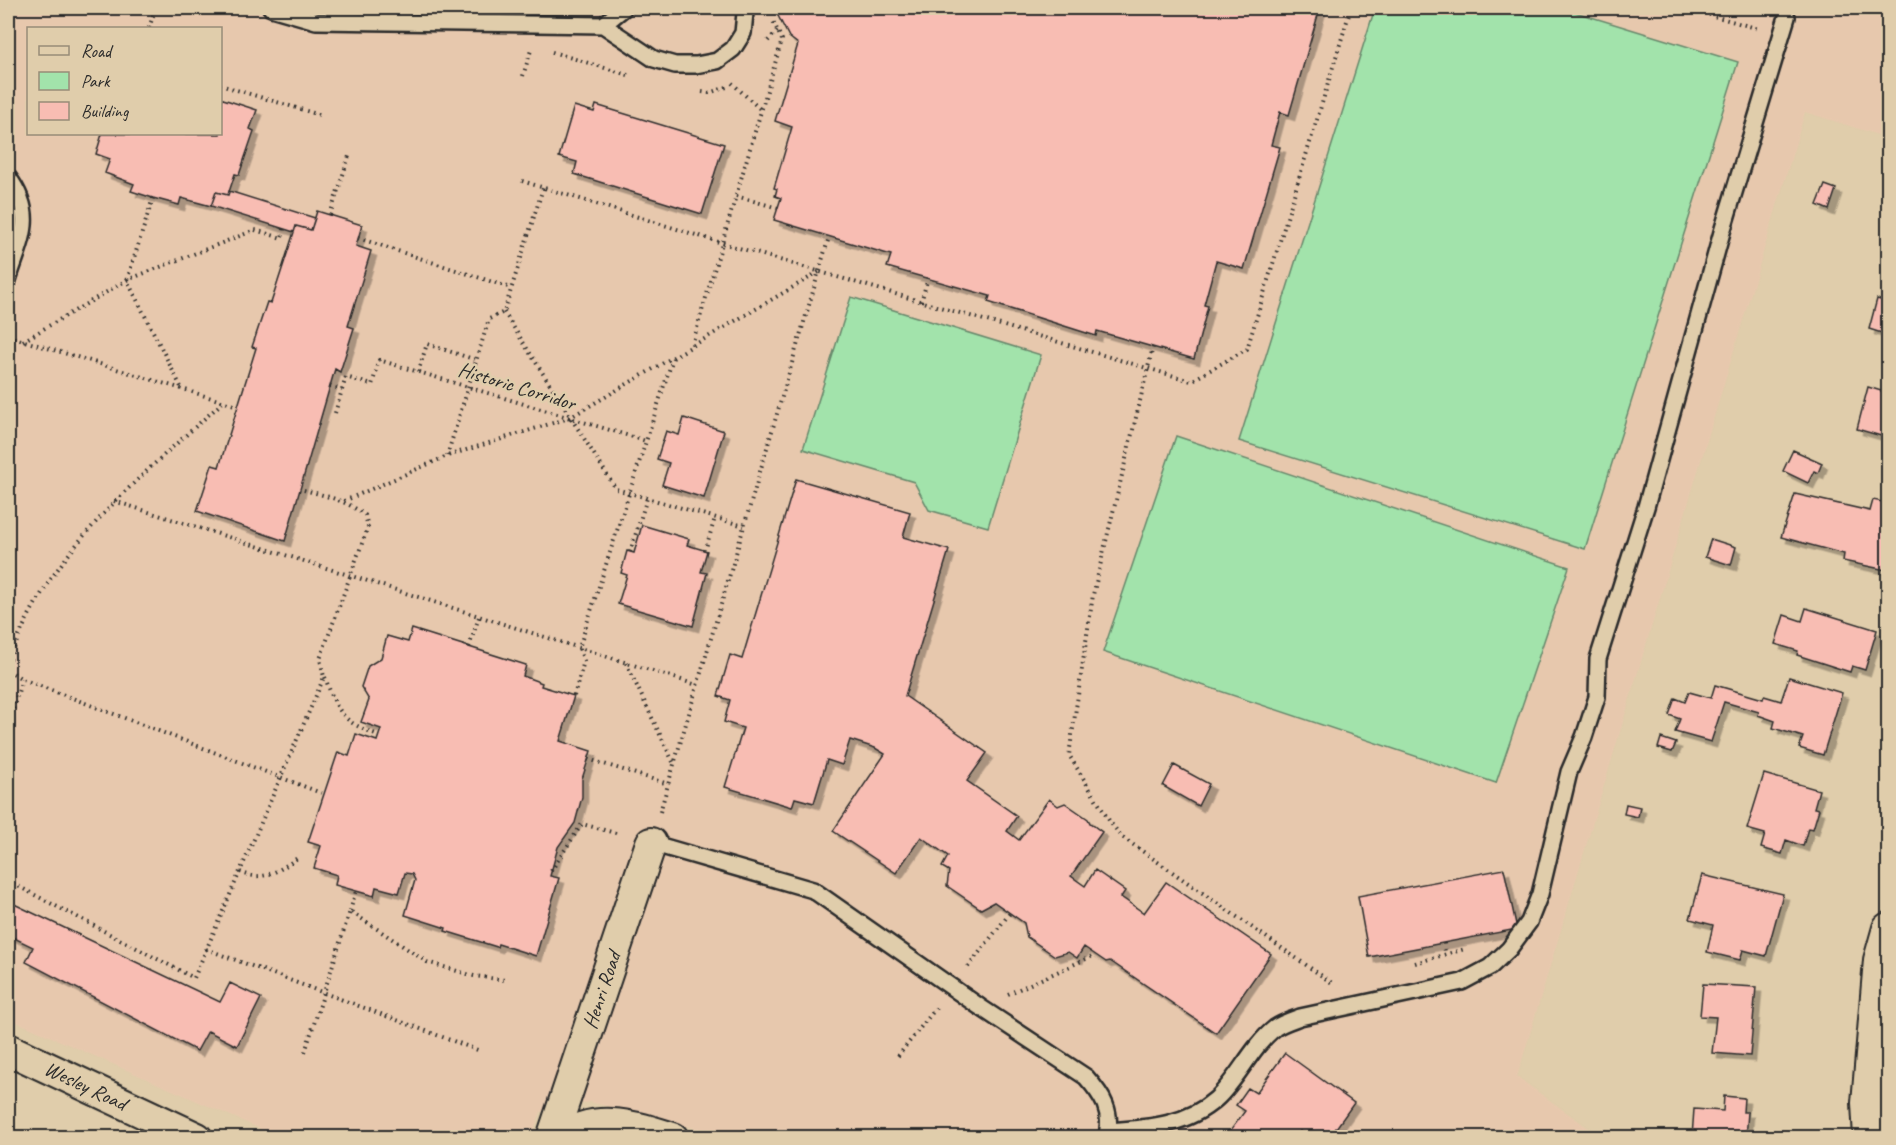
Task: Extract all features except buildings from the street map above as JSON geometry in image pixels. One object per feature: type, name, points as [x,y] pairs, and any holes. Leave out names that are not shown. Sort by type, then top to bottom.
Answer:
[{"type":"street","name":"Henri Road","points":[[552,1137],[651,843]]},
{"type":"street","points":[[1869,1137],[1867,1103],[1879,960],[1888,928]]},
{"type":"street","name":"Wesley Road","points":[[8,1049],[197,1137]]},
{"type":"street","points":[[560,1137],[574,1128],[601,1123],[628,1124],[673,1137]]},
{"type":"lane","points":[[271,8],[316,21],[603,24],[654,59],[675,65],[696,65],[717,61],[733,49],[743,33],[744,8]]},
{"type":"lane","points":[[603,24],[624,8]]},
{"type":"lane","points":[[651,843],[813,890],[980,1007],[1086,1077],[1099,1091],[1108,1107],[1107,1134],[1150,1128],[1191,1117],[1217,1098],[1252,1053],[1276,1027],[1300,1017],[1462,982],[1490,967],[1509,949],[1529,922],[1539,894],[1569,772],[1597,697],[1598,659],[1646,507],[1722,232],[1787,16]]},
{"type":"lane","points":[[8,177],[25,208],[24,230],[8,280]]},
{"type":"path","points":[[522,181],[819,272],[1191,381],[1247,349],[1351,8]]},
{"type":"path","points":[[1686,8],[1760,29],[1787,16]]},
{"type":"path","points":[[149,27],[155,10]]},
{"type":"path","points":[[692,346],[782,40],[768,12]]},
{"type":"path","points":[[732,83],[761,110]]},
{"type":"path","points":[[222,86],[320,115]]},
{"type":"path","points":[[330,215],[350,153]]},
{"type":"path","points":[[543,188],[504,312],[616,489],[744,526]]},
{"type":"path","points":[[736,196],[778,208]]},
{"type":"path","points":[[153,198],[127,280],[182,389]]},
{"type":"path","points":[[23,341],[127,280],[255,230],[282,238],[284,229]]},
{"type":"path","points":[[651,843],[829,237]]},
{"type":"path","points":[[358,238],[511,288]]},
{"type":"path","points":[[343,501],[447,456],[569,418],[819,272]]},
{"type":"path","points":[[921,302],[928,278]]},
{"type":"path","points":[[447,456],[489,319],[504,312]]},
{"type":"path","points":[[8,336],[238,406]]},
{"type":"path","points":[[418,372],[427,344],[476,360]]},
{"type":"path","points":[[1153,347],[1093,595],[1069,755],[1110,822],[1122,837],[1339,988]]},
{"type":"path","points":[[574,696],[584,661],[579,648],[673,357]]},
{"type":"path","name":"Historic Corridor","points":[[342,390],[346,377],[372,385],[379,360],[646,441]]},
{"type":"path","points":[[330,386],[342,390],[335,413]]},
{"type":"path","points":[[8,665],[13,649],[45,587],[66,556],[114,501],[224,401]]},
{"type":"path","points":[[300,489],[343,501],[365,515],[368,520],[368,527],[320,659],[324,677],[337,708],[359,728],[380,735]]},
{"type":"path","points":[[630,552],[647,498]]},
{"type":"path","points":[[114,501],[697,685]]},
{"type":"path","points":[[705,550],[714,518]]},
{"type":"path","points":[[469,647],[479,616]]},
{"type":"path","points":[[625,662],[674,765]]},
{"type":"path","points":[[8,670],[22,679],[324,794]]},
{"type":"path","points":[[8,881],[194,978],[324,677]]},
{"type":"path","points":[[8,726],[22,679]]},
{"type":"path","points":[[588,759],[668,784]]},
{"type":"path","points":[[551,871],[582,824]]},
{"type":"path","points":[[240,872],[252,877],[263,876],[277,871],[299,857]]},
{"type":"path","points":[[305,1052],[356,891]]},
{"type":"path","points":[[350,911],[427,962],[474,976],[505,980]]},
{"type":"path","points":[[1444,943],[1445,953]]},
{"type":"path","points":[[206,949],[480,1051]]},
{"type":"path","points":[[1414,964],[1445,953],[1466,949]]},
{"type":"path","points":[[980,1007],[1095,955]]},
{"type":"shaded area","points":[[8,8],[1888,8],[1888,138],[1805,112],[1517,1077],[1601,1137],[734,1138],[590,1102],[541,1112],[531,1137],[279,1137],[8,1018]]},
{"type":"green space","points":[[1375,8],[1562,8],[1738,62],[1585,549],[1239,441]]},
{"type":"green space","points":[[851,297],[1041,355],[988,527],[929,510],[914,482],[803,449]]},
{"type":"green space","points":[[1176,436],[1569,567],[1496,783],[1103,652]]}]
